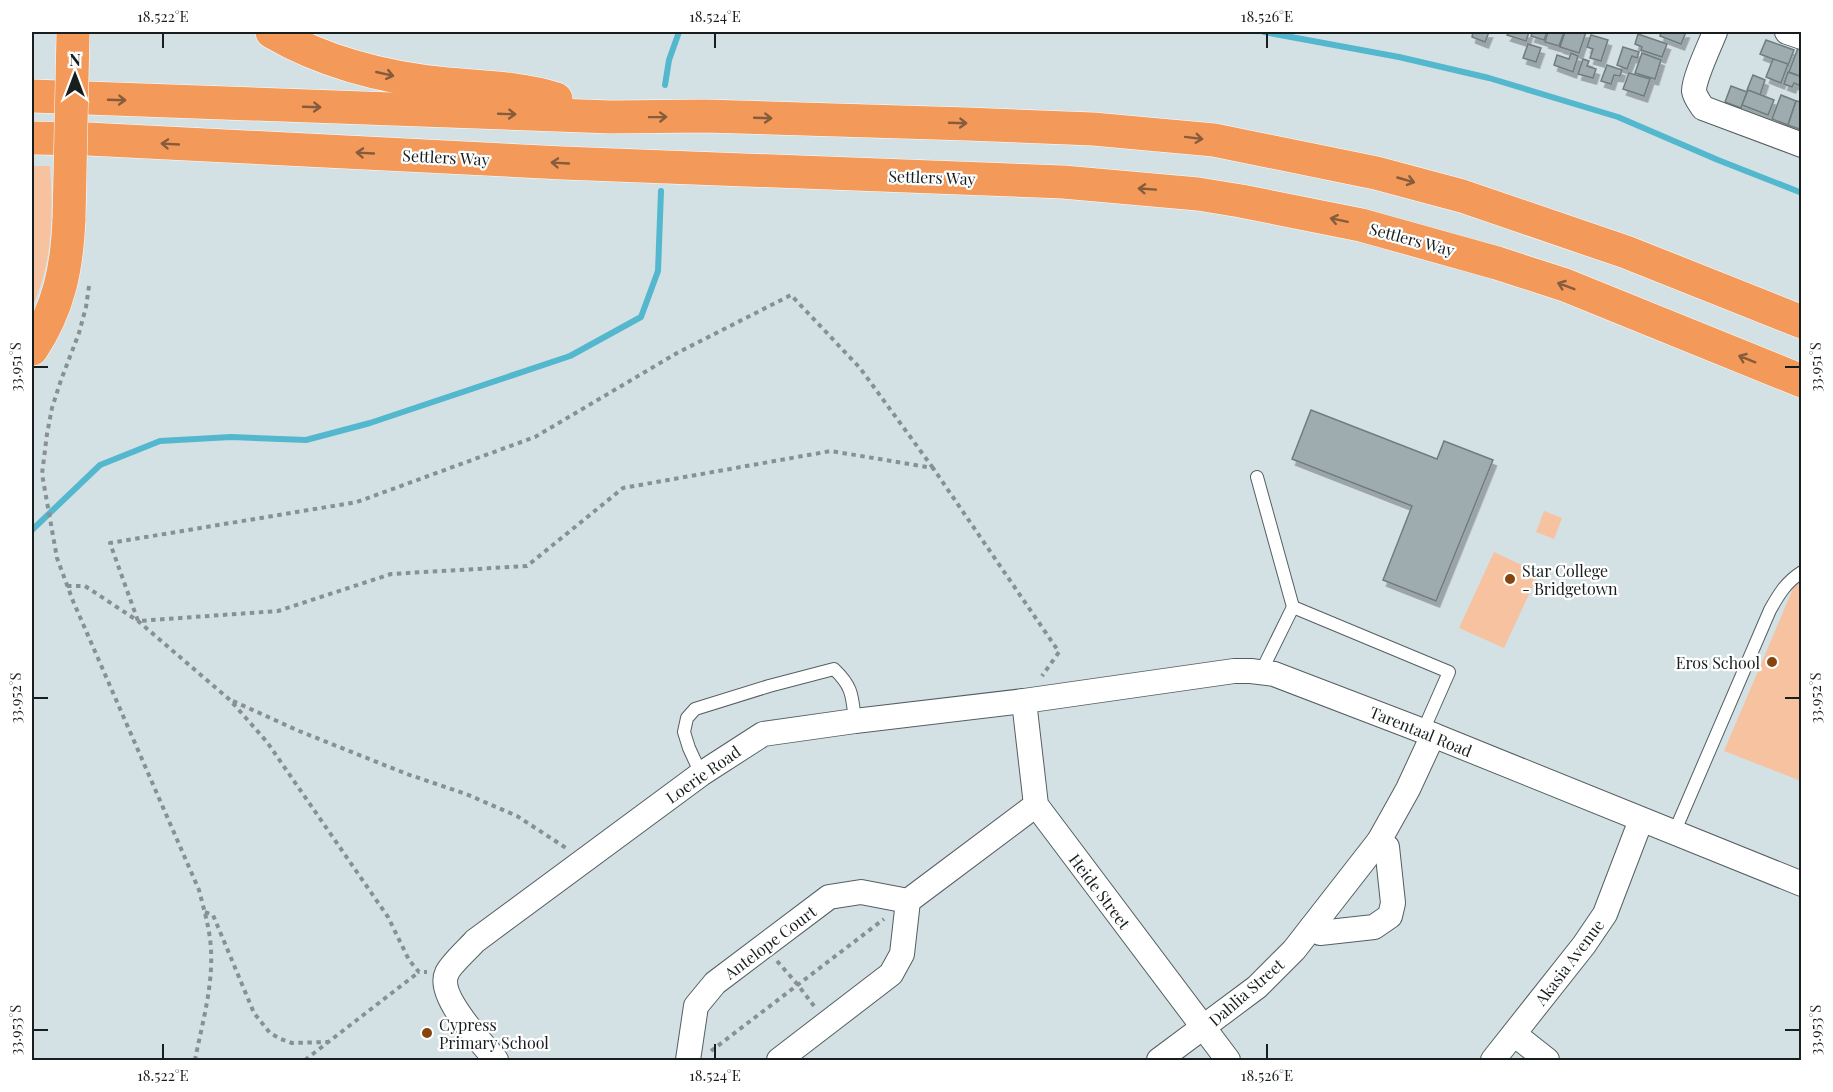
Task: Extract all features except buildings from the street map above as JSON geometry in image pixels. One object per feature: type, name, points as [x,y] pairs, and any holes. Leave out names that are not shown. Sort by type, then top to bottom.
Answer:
[{"type":"highway","points":[[272,32],[305,49],[353,67],[407,80],[538,94],[600,117]]},
{"type":"highway","points":[[32,349],[54,308],[67,251],[73,33]]},
{"type":"highway","points":[[32,96],[600,117],[705,116],[967,123],[1093,129],[1198,138],[1284,153],[1399,178],[1492,206],[1626,252],[1802,322]]},
{"type":"highway","name":"Settlers Way","points":[[32,138],[618,165],[1062,182],[1154,189],[1240,201],[1361,225],[1497,263],[1564,285],[1802,381]]},
{"type":"highway","points":[[32,147],[88,139]]},
{"type":"street","points":[[1715,32],[1694,90],[1703,108],[1802,145]]},
{"type":"street","points":[[1787,32],[1802,37]]},
{"type":"street","name":"Tarentaal Road","points":[[1024,701],[1234,671],[1274,674],[1428,733],[1802,884]]},
{"type":"street","points":[[779,1060],[891,974],[902,954],[908,901],[1036,805],[1024,701]]},
{"type":"street","name":"Loerie Road","points":[[446,978],[475,941],[701,774],[763,734],[1024,701]]},
{"type":"street","name":"Dahlia Street","points":[[1159,1060],[1264,981],[1293,951],[1379,841],[1408,789],[1428,733]]},
{"type":"street","name":"Heide Street","points":[[1036,805],[1228,1060]]},
{"type":"street","name":"Akasia Avenue","points":[[1493,1060],[1584,945],[1605,914],[1641,820]]},
{"type":"street","points":[[1312,927],[1320,933],[1374,927],[1390,916],[1393,903],[1386,847],[1379,841]]},
{"type":"street","name":"Antelope Court","points":[[698,1057],[696,1006],[715,983],[829,897],[861,892],[908,901]]},
{"type":"street","points":[[446,978],[453,1006],[496,1060]]},
{"type":"street","points":[[1514,1034],[1547,1060]]},
{"type":"lane","points":[[1257,477],[1293,607],[1261,672]]},
{"type":"lane","points":[[1674,833],[1770,610],[1780,591],[1791,579],[1802,572]]},
{"type":"lane","points":[[1293,607],[1449,672],[1428,733]]},
{"type":"lane","points":[[701,774],[688,748],[684,732],[687,718],[695,709],[834,669],[846,681],[852,696],[855,721]]},
{"type":"path","points":[[90,279],[79,333],[52,408],[42,474],[57,558],[67,586],[199,890],[205,912],[211,949],[211,975],[195,1060]]},
{"type":"path","points":[[138,621],[110,543],[357,502],[535,437],[678,353],[792,295],[860,368],[933,468],[1059,652],[1024,701]]},
{"type":"path","points":[[138,621],[278,611],[391,574],[527,566],[623,489],[831,451],[933,468]]},
{"type":"path","points":[[67,586],[85,586],[138,621],[230,700],[267,742],[388,917],[409,960],[419,972],[446,978]]},
{"type":"path","points":[[230,700],[299,731],[407,774],[466,794],[517,816],[583,860]]},
{"type":"path","points":[[698,1057],[798,985],[908,901]]},
{"type":"path","points":[[205,912],[213,915],[254,1013],[270,1033],[292,1043],[329,1042]]},
{"type":"path","points":[[763,947],[798,985],[827,1024]]},
{"type":"path","points":[[305,1060],[419,972]]},
{"type":"shaded area","points":[[32,166],[50,166],[51,220],[48,255],[32,307]]},
{"type":"shaded area","points":[[1544,511],[1562,518],[1554,539],[1536,532]]},
{"type":"shaded area","points":[[1494,552],[1539,573],[1504,648],[1459,628]]},
{"type":"shaded area","points":[[1801,582],[1801,781],[1724,751],[1795,584]]},
{"type":"waterway","points":[[665,85],[669,60],[679,32]]},
{"type":"waterway","points":[[1264,32],[1399,57],[1489,78],[1618,117],[1802,193]]},
{"type":"waterway","points":[[32,530],[100,465],[160,441],[231,437],[306,440],[370,423],[570,356],[641,317],[658,271],[661,191]]},
{"type":"place","name":"Star College - Bridgetown","points":[[1510,579]]},
{"type":"place","name":"Eros School","points":[[1772,662]]},
{"type":"place","name":"Cypress Primary School","points":[[427,1033]]}]
